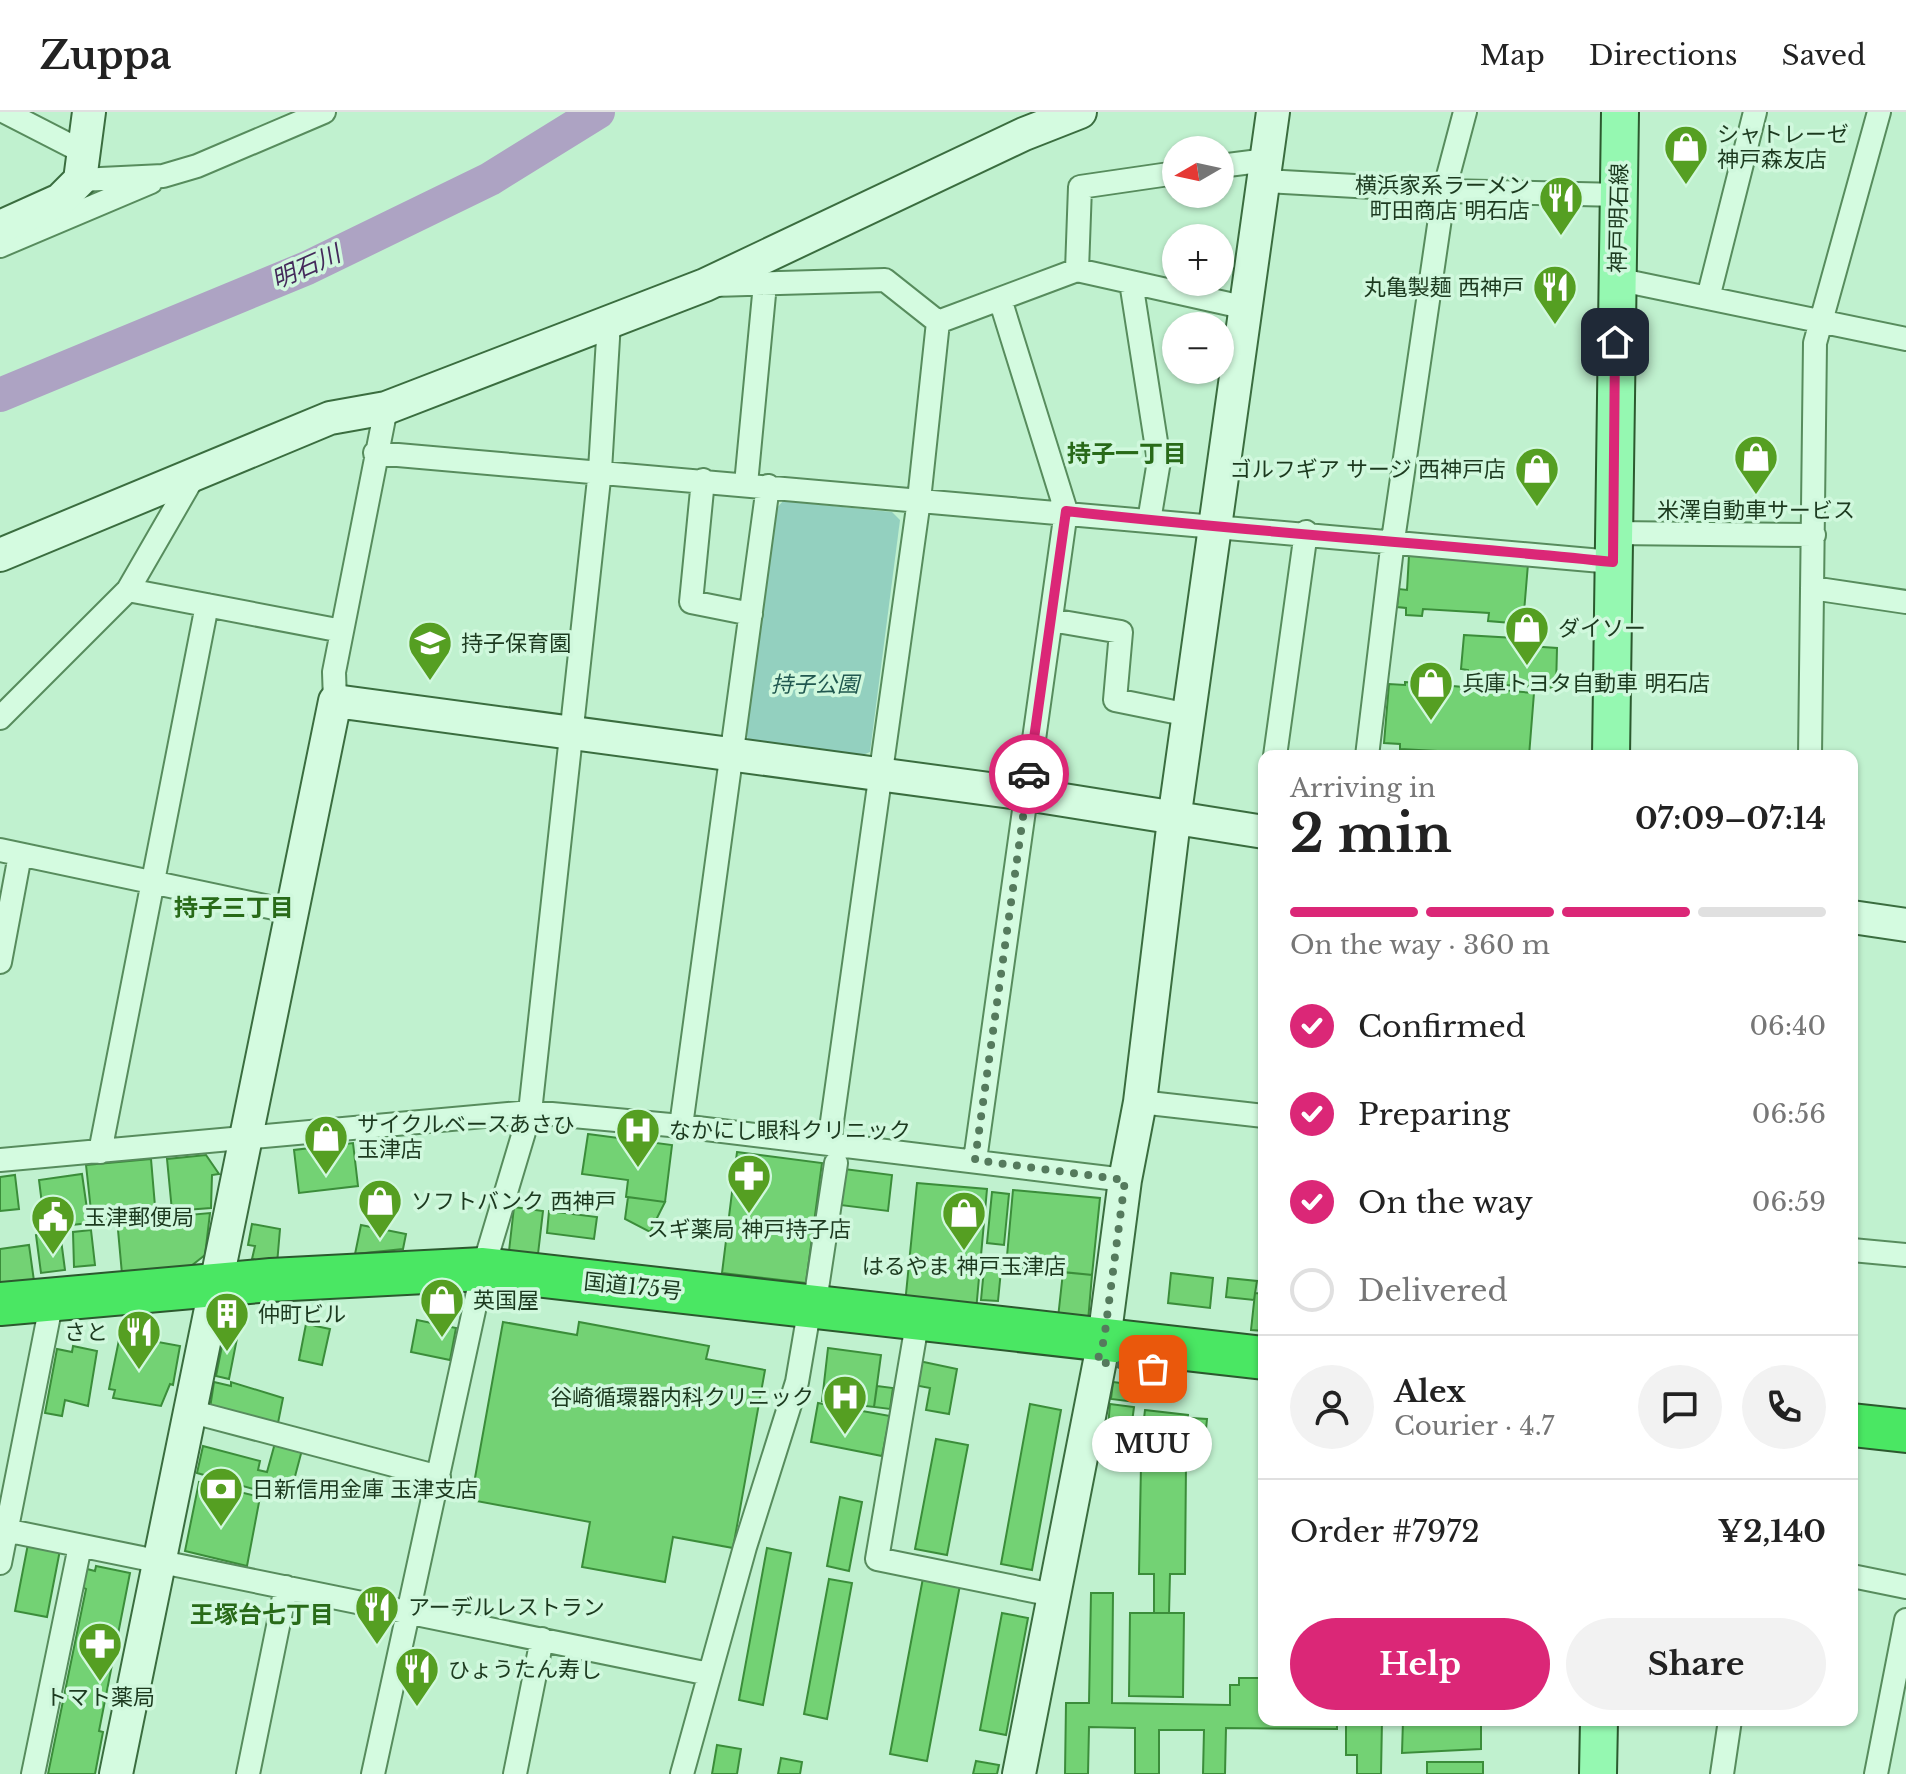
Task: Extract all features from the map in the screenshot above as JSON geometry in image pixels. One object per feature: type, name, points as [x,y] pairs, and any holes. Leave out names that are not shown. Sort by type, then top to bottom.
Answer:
[{"type":"highway","name":"国道175号","points":[[0,1326],[50,1312],[482,1280],[810,1310],[916,1330],[1101,1351],[1258,1380]]},
{"type":"highway","name":"国道175号","points":[[0,1304],[50,1312]]},
{"type":"highway","name":"国道175号","points":[[1101,1351],[1258,1358]]},
{"type":"highway","points":[[1858,1426],[1906,1431]]},
{"type":"highway","points":[[1858,1449],[1906,1453]]},
{"type":"main road","name":"神戸明石線","points":[[1611,750],[1620,112]]},
{"type":"main road","points":[[1598,1774],[1599,1726]]},
{"type":"street","points":[[5,112],[75,177]]},
{"type":"street","points":[[75,177],[89,112]]},
{"type":"street","points":[[0,246],[324,112]]},
{"type":"street","points":[[0,555],[330,418],[386,408],[705,285],[1024,134],[1080,112]]},
{"type":"street","points":[[1019,1774],[1101,1351],[1125,1180],[1140,1102],[1174,820],[1273,112]]},
{"type":"street","points":[[1368,750],[1393,540],[1444,191],[1465,112]]},
{"type":"street","points":[[1708,298],[1755,112]]},
{"type":"street","points":[[1810,750],[1815,343],[1879,112]]},
{"type":"street","points":[[1234,167],[1444,191],[1620,195]]},
{"type":"street","points":[[1077,270],[1080,187],[1162,175]]},
{"type":"street","points":[[0,227],[75,177],[163,176]]},
{"type":"street","points":[[938,322],[1077,270],[1247,308]]},
{"type":"street","points":[[1616,279],[1906,339]]},
{"type":"street","points":[[705,285],[885,280],[938,322]]},
{"type":"street","points":[[1131,282],[1159,461],[1149,521]]},
{"type":"street","points":[[681,1126],[751,614],[765,284]]},
{"type":"street","points":[[975,1160],[1066,511],[1000,299]]},
{"type":"street","points":[[373,1774],[482,1280],[530,1112],[600,470],[609,322]]},
{"type":"street","points":[[682,1774],[797,1382],[810,1310],[919,500],[938,322]]},
{"type":"street","points":[[116,1774],[189,1411],[249,1139],[335,701],[334,672],[386,408]]},
{"type":"street","points":[[375,453],[1066,511],[1216,528],[1393,540],[1613,547],[1814,535]]},
{"type":"street","points":[[0,718],[128,590],[195,474]]},
{"type":"street","points":[[703,480],[691,602],[751,614]]},
{"type":"street","points":[[1276,750],[1306,532]]},
{"type":"street","points":[[1812,588],[1906,602]]},
{"type":"street","points":[[128,590],[342,631]]},
{"type":"street","points":[[100,1152],[207,605]]},
{"type":"street","points":[[1051,620],[1121,632],[1115,700],[1189,715]]},
{"type":"street","points":[[335,701],[880,777],[1026,794],[1258,831]]},
{"type":"street","points":[[0,962],[10,852],[293,912]]},
{"type":"street","points":[[1858,918],[1906,925]]},
{"type":"street","points":[[1140,1102],[1258,1115]]},
{"type":"street","points":[[0,1160],[530,1112],[681,1126],[833,1153],[975,1160],[1125,1180]]},
{"type":"street","points":[[1858,1251],[1906,1255]]},
{"type":"street","points":[[0,1563],[3,1530],[50,1312]]},
{"type":"street","points":[[916,1330],[877,1559],[1053,1595]]},
{"type":"street","points":[[189,1411],[439,1477]]},
{"type":"street","points":[[3,1530],[709,1674]]},
{"type":"street","points":[[33,1774],[80,1546]]},
{"type":"street","points":[[1858,1577],[1906,1587]]},
{"type":"street","points":[[248,1774],[286,1587]]},
{"type":"street","points":[[1876,1774],[1906,1620]]},
{"type":"street","points":[[515,1774],[542,1639]]},
{"type":"street","points":[[1722,1774],[1729,1726]]},
{"type":"green space","name":"持子公園","points":[[783,501],[892,512],[900,520],[870,752],[858,757],[749,741],[744,730],[775,510]]},
{"type":"building","points":[[1409,555],[1528,564],[1523,624],[1488,621],[1489,613],[1423,609],[1422,616],[1406,615],[1406,608],[1397,607],[1399,589],[1407,590]]},
{"type":"building","points":[[1464,635],[1515,638],[1514,645],[1557,648],[1556,688],[1467,683],[1468,670],[1461,669]]},
{"type":"building","points":[[1405,682],[1534,693],[1529,750],[1418,750],[1400,749],[1400,744],[1384,743],[1389,684],[1405,685]]},
{"type":"building","points":[[588,1134],[672,1145],[665,1202],[626,1197],[628,1180],[582,1174]]},
{"type":"building","points":[[353,1143],[358,1186],[299,1193],[294,1150]]},
{"type":"building","points":[[737,1152],[822,1163],[806,1283],[722,1273]]},
{"type":"building","points":[[206,1155],[219,1174],[212,1175],[211,1208],[172,1211],[167,1159]]},
{"type":"building","points":[[151,1159],[156,1218],[210,1213],[205,1255],[191,1266],[122,1274],[117,1219],[92,1220],[86,1165]]},
{"type":"building","points":[[844,1169],[892,1175],[888,1211],[840,1205]]},
{"type":"building","points":[[82,1174],[89,1223],[45,1228],[39,1180]]},
{"type":"building","points":[[15,1175],[19,1209],[0,1211],[0,1177]]},
{"type":"building","points":[[917,1183],[987,1189],[976,1311],[905,1304]]},
{"type":"building","points":[[1013,1190],[1100,1198],[1092,1275],[1006,1267]]},
{"type":"building","points":[[992,1192],[1009,1194],[1004,1245],[987,1243]]},
{"type":"building","points":[[628,1197],[665,1202],[650,1232],[625,1219]]},
{"type":"building","points":[[514,1207],[543,1211],[538,1254],[509,1251]]},
{"type":"building","points":[[549,1211],[597,1217],[594,1239],[547,1233]]},
{"type":"building","points":[[252,1224],[280,1229],[277,1264],[252,1259],[255,1246],[248,1245]]},
{"type":"building","points":[[361,1225],[406,1234],[403,1249],[355,1254]]},
{"type":"building","points":[[91,1230],[95,1265],[74,1267],[73,1232]]},
{"type":"building","points":[[60,1232],[65,1270],[41,1273],[36,1235]]},
{"type":"building","points":[[29,1245],[34,1281],[0,1286],[0,1249]]},
{"type":"building","points":[[985,1258],[1002,1260],[998,1301],[981,1300]]},
{"type":"building","points":[[1063,1272],[1092,1275],[1088,1321],[1058,1318]]},
{"type":"building","points":[[1171,1273],[1213,1278],[1210,1308],[1168,1303]]},
{"type":"building","points":[[1228,1278],[1257,1281],[1254,1300],[1226,1297]]},
{"type":"building","points":[[1255,1293],[1258,1293],[1258,1331],[1251,1330]]},
{"type":"building","points":[[417,1320],[456,1328],[450,1360],[411,1352]]},
{"type":"building","points":[[503,1322],[577,1335],[579,1322],[709,1346],[706,1359],[765,1370],[733,1548],[673,1537],[665,1582],[582,1567],[590,1522],[471,1500]]},
{"type":"building","name":"仲町ビル","points":[[240,1323],[229,1379],[216,1376],[225,1331]]},
{"type":"building","points":[[306,1324],[330,1329],[322,1365],[299,1360]]},
{"type":"building","points":[[120,1335],[180,1346],[173,1385],[170,1384],[161,1406],[113,1398],[115,1390],[109,1389]]},
{"type":"building","points":[[73,1346],[97,1351],[88,1406],[65,1400],[62,1416],[45,1413],[57,1349],[72,1352]]},
{"type":"building","points":[[828,1348],[881,1355],[874,1407],[822,1401]]},
{"type":"building","points":[[919,1361],[957,1369],[949,1414],[926,1410],[930,1388],[914,1385]]},
{"type":"building","points":[[214,1382],[231,1386],[231,1382],[283,1398],[277,1428],[210,1408]]},
{"type":"building","points":[[1113,1382],[1137,1385],[1135,1402],[1111,1399]]},
{"type":"building","points":[[877,1386],[893,1388],[890,1409],[874,1407]]},
{"type":"building","points":[[818,1403],[890,1416],[882,1456],[811,1442]]},
{"type":"building","points":[[1030,1404],[1061,1410],[1032,1570],[1001,1564]]},
{"type":"building","points":[[1110,1404],[1134,1407],[1131,1430],[1108,1427]]},
{"type":"building","points":[[1145,1410],[1188,1415],[1186,1440],[1142,1435]]},
{"type":"building","points":[[1191,1418],[1207,1419],[1204,1450],[1188,1448]]},
{"type":"building","points":[[936,1439],[968,1445],[947,1555],[915,1549]]},
{"type":"building","points":[[275,1443],[302,1450],[289,1499],[197,1473],[203,1446],[260,1461],[258,1470],[267,1472]]},
{"type":"building","points":[[1141,1464],[1186,1464],[1185,1574],[1170,1574],[1169,1613],[1154,1613],[1154,1574],[1139,1574]]},
{"type":"building","points":[[199,1482],[260,1497],[247,1566],[185,1551]]},
{"type":"building","points":[[840,1497],[862,1502],[849,1571],[827,1566]]},
{"type":"building","points":[[28,1544],[60,1550],[47,1617],[15,1611]]},
{"type":"building","points":[[767,1548],[791,1553],[763,1705],[739,1700]]},
{"type":"building","points":[[96,1566],[130,1573],[99,1731],[103,1732],[95,1774],[48,1774],[86,1589],[78,1585],[83,1568],[95,1571]]},
{"type":"building","points":[[923,1578],[960,1585],[927,1761],[890,1754]]},
{"type":"building","points":[[829,1579],[852,1583],[827,1719],[804,1714]]},
{"type":"building","points":[[1091,1593],[1113,1593],[1112,1703],[1230,1705],[1230,1685],[1239,1685],[1239,1678],[1258,1678],[1258,1726],[1337,1726],[1337,1729],[1226,1728],[1225,1774],[1203,1774],[1204,1730],[1159,1730],[1159,1774],[1135,1774],[1135,1728],[1089,1727],[1088,1774],[1065,1774],[1066,1703],[1089,1703]]},
{"type":"building","points":[[1002,1613],[1028,1618],[1006,1735],[980,1730]]},
{"type":"building","points":[[1130,1613],[1184,1613],[1183,1697],[1129,1696]]},
{"type":"building","points":[[1346,1726],[1382,1726],[1381,1774],[1357,1774],[1357,1755],[1346,1755]]},
{"type":"building","points":[[1403,1726],[1481,1726],[1481,1749],[1402,1753]]},
{"type":"building","points":[[717,1745],[741,1749],[737,1774],[712,1774]]},
{"type":"building","points":[[781,1758],[802,1762],[800,1774],[778,1774]]},
{"type":"building","points":[[976,1761],[999,1765],[997,1774],[973,1774]]},
{"type":"building","points":[[1427,1762],[1483,1762],[1483,1774],[1427,1774]]},
{"type":"waterway","name":"明石川","points":[[0,395],[307,268],[490,179],[598,112]]},
{"type":"way so far","points":[[1029,774],[975,1160],[1125,1180],[1104,1340],[1097,1362],[1153,1369]]},
{"type":"place","name":"シャトレーゼ 神戸森友店","points":[[1686,186]]},
{"type":"place","name":"横浜家系ラーメン 町田商店 明石店","points":[[1561,237]]},
{"type":"place","name":"丸亀製麺 西神戸","points":[[1555,326]]},
{"type":"place","name":"米澤自動車サービス","points":[[1756,496]]},
{"type":"place","name":"ゴルフギア サージ 西神戸店","points":[[1537,508]]},
{"type":"place","name":"ダイソー","points":[[1527,667]]},
{"type":"place","name":"持子保育園","points":[[430,682]]},
{"type":"place","name":"兵庫トヨタ自動車 明石店","points":[[1431,722]]},
{"type":"place","name":"なかにし眼科クリニック","points":[[638,1169]]},
{"type":"place","name":"サイクルベースあさひ 玉津店","points":[[326,1176]]},
{"type":"place","name":"スギ薬局 神戸持子店","points":[[749,1215]]},
{"type":"place","name":"ソフトバンク 西神戸","points":[[380,1240]]},
{"type":"place","name":"はるやま 神戸玉津店","points":[[964,1252]]},
{"type":"place","name":"玉津郵便局","points":[[53,1256]]},
{"type":"place","name":"英国屋","points":[[442,1339]]},
{"type":"place","name":"仲町ビル","points":[[227,1353]]},
{"type":"place","name":"MUU","points":[[1153,1369]]},
{"type":"place","name":"さと","points":[[139,1371]]},
{"type":"place","name":"谷崎循環器内科クリニック","points":[[845,1436]]},
{"type":"place","name":"日新信用金庫 玉津支店","points":[[221,1528]]},
{"type":"place","name":"アーデルレストラン","points":[[377,1646]]},
{"type":"place","name":"トマト薬局","points":[[100,1683]]},
{"type":"place","name":"ひょうたん寿し","points":[[417,1708]]},
{"type":"district","name":"持子一丁目","points":[[1127,454]]},
{"type":"district","name":"持子三丁目","points":[[234,908]]},
{"type":"district","name":"王塚台七丁目","points":[[262,1615]]},
{"type":"route","points":[[1029,774],[1066,511],[1216,528],[1306,532],[1613,562],[1615,342]]}]
